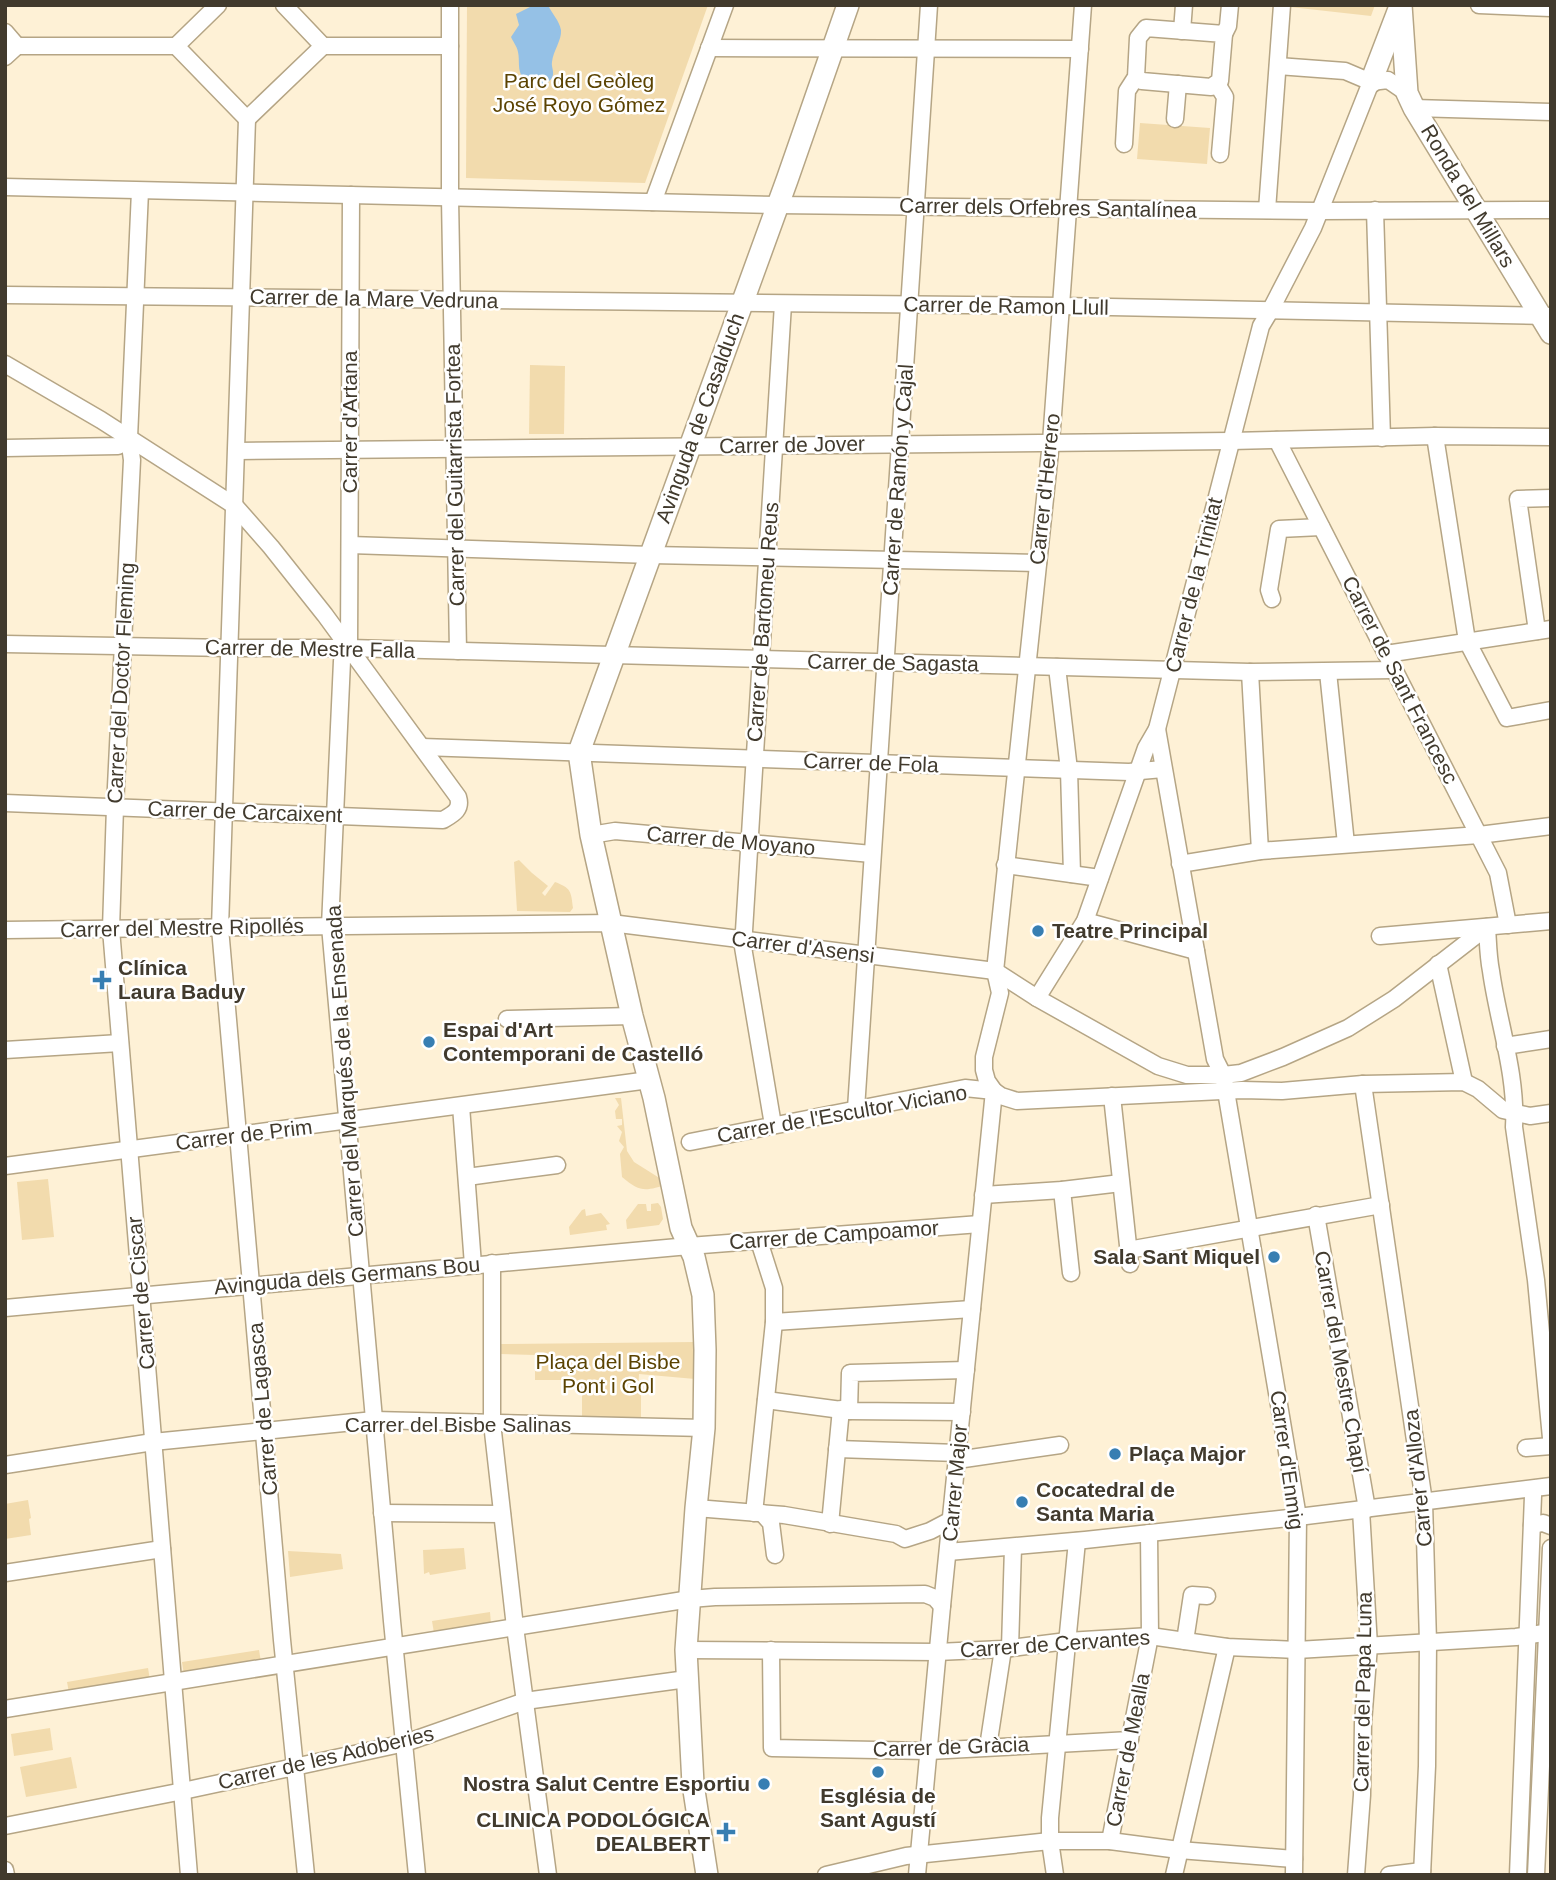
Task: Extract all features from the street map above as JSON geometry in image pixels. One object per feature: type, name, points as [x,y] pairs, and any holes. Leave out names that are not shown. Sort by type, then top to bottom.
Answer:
[{"type":"main road","name":"Avinguda de Casalduch","points":[[708,1875],[693,1784],[686,1650],[704,1428],[703,1295],[694,1257],[681,1228],[649,1080],[632,1016],[591,835],[579,752],[848,5]]},
{"type":"main road","points":[[1371,82],[1401,5]]},
{"type":"main road","points":[[1401,5],[1411,101]]},
{"type":"main road","name":"Ronda del Millars","points":[[1411,101],[1547,321]]},
{"type":"street","points":[[5,57],[17,46],[176,46],[218,5]]},
{"type":"street","points":[[284,5],[323,46]]},
{"type":"street","name":"Carrer del Guitarrista Fortea","points":[[450,5],[450,198],[458,651]]},
{"type":"street","points":[[653,202],[725,5]]},
{"type":"street","name":"Carrer de Ramón y Cajal","points":[[856,1109],[929,5]]},
{"type":"street","name":"Carrer d'Herrero","points":[[994,1091],[987,1081],[984,1057],[1000,993],[995,971],[1051,442],[1083,5]]},
{"type":"street","points":[[1182,31],[1184,5]]},
{"type":"street","points":[[1136,77],[1142,81],[1211,87],[1217,84],[1220,81],[1224,34],[1228,26],[1230,5]]},
{"type":"street","points":[[1267,210],[1282,5]]},
{"type":"street","points":[[1479,5],[1551,8]]},
{"type":"street","points":[[1124,144],[1127,91],[1136,77],[1138,38],[1142,32],[1146,28],[1224,34]]},
{"type":"street","points":[[5,32],[17,46]]},
{"type":"street","points":[[176,46],[247,119],[323,46],[450,46]]},
{"type":"street","points":[[709,48],[1080,49]]},
{"type":"street","points":[[1278,66],[1345,71],[1371,82],[1388,80],[1411,101],[1551,112]]},
{"type":"street","name":"Carrer de la Trinitat","points":[[1037,998],[1085,922],[1137,772],[1157,729],[1261,326],[1313,228],[1371,82]]},
{"type":"street","points":[[1175,119],[1178,84]]},
{"type":"street","points":[[1217,84],[1225,97],[1220,154]]},
{"type":"street","name":"Carrer de Lagasca","points":[[247,119],[220,928],[305,1875]]},
{"type":"street","name":"Carrer dels Orfebres Santalínea","points":[[5,187],[777,205],[1319,211],[1551,210]]},
{"type":"street","name":"Carrer del Doctor Fleming","points":[[111,929],[132,460],[129,438],[140,191]]},
{"type":"street","name":"Carrer d'Artana","points":[[349,648],[351,195]]},
{"type":"street","points":[[1376,210],[1382,438]]},
{"type":"street","name":"Carrer de la Mare Vedruna","points":[[5,295],[742,303]]},
{"type":"street","name":"Carrer de Ramon Llull","points":[[742,303],[1378,313],[1547,321]]},
{"type":"street","name":"Carrer de Bartomeu Reus","points":[[773,1125],[743,939],[783,304]]},
{"type":"street","points":[[5,364],[101,420],[235,506],[271,547],[422,747]]},
{"type":"street","points":[[94,447],[101,420]]},
{"type":"street","points":[[1231,441],[1435,436],[1551,437]]},
{"type":"street","points":[[1435,436],[1467,641],[1507,718],[1551,709]]},
{"type":"street","points":[[5,448],[118,446],[129,438]]},
{"type":"street","name":"Carrer de Sant Francesc","points":[[1277,440],[1498,873],[1508,925]]},
{"type":"street","name":"Carrer de Jover","points":[[237,451],[1231,441]]},
{"type":"street","points":[[1386,653],[1544,630],[1518,499],[1551,498]]},
{"type":"street","points":[[1272,599],[1269,590],[1279,529],[1321,527]]},
{"type":"street","points":[[350,545],[651,555],[1038,563]]},
{"type":"street","name":"Carrer de Mestre Falla","points":[[5,644],[349,648],[614,656]]},
{"type":"street","name":"Carrer del Marqués de la Ensenada","points":[[349,648],[342,661],[330,926],[417,1875]]},
{"type":"street","name":"Carrer de Sagasta","points":[[614,656],[1250,672],[1394,670]]},
{"type":"street","points":[[1057,667],[1069,770],[1072,874]]},
{"type":"street","points":[[1250,672],[1260,851]]},
{"type":"street","points":[[1328,672],[1346,845]]},
{"type":"street","name":"Carrer de la Trinitat","points":[[1157,729],[1215,1059],[1224,1083]]},
{"type":"street","name":"Carrer de Carcaixent","points":[[5,803],[443,820],[456,812],[460,804],[458,797],[422,747]]},
{"type":"street","name":"Carrer de Fola","points":[[422,747],[1069,770],[1137,772],[1163,769]]},
{"type":"street","points":[[1180,864],[1260,851],[1479,835],[1551,826]]},
{"type":"street","name":"Carrer de Moyano","points":[[591,835],[615,831],[872,854]]},
{"type":"street","points":[[1005,865],[1100,878]]},
{"type":"street","points":[[1380,936],[1551,921]]},
{"type":"street","points":[[1085,922],[1196,951]]},
{"type":"street","name":"Carrer del Mestre Ripollés","points":[[5,930],[611,923]]},
{"type":"street","name":"Carrer d'Asensi","points":[[611,923],[995,971]]},
{"type":"street","points":[[1224,1083],[1241,1073],[1348,1028],[1394,999],[1487,927]]},
{"type":"street","points":[[1487,927],[1490,969],[1510,1071],[1514,1127],[1536,1280],[1551,1438]]},
{"type":"street","name":"Carrer de Ciscar","points":[[111,929],[189,1875]]},
{"type":"street","points":[[1438,964],[1464,1082]]},
{"type":"street","points":[[995,971],[1037,998],[1158,1066],[1187,1074],[1224,1083],[1282,1091],[1363,1084],[1464,1082],[1486,1095],[1503,1110],[1530,1116],[1551,1113]]},
{"type":"street","points":[[507,1018],[632,1016]]},
{"type":"street","points":[[1505,1046],[1551,1039]]},
{"type":"street","points":[[5,1051],[120,1043]]},
{"type":"street","name":"Carrer de Prim","points":[[5,1166],[649,1080]]},
{"type":"street","name":"Carrer de l'Escultor Viciano","points":[[690,1142],[965,1088],[994,1091],[1017,1101],[1165,1094],[1224,1083]]},
{"type":"street","name":"Carrer d'Enmig","points":[[1224,1083],[1298,1517],[1294,1867]]},
{"type":"street","name":"Carrer d'Alloza","points":[[1363,1084],[1424,1502],[1428,1643],[1427,1766],[1422,1873]]},
{"type":"street","name":"Carrer Major","points":[[917,1875],[994,1091]]},
{"type":"street","points":[[1112,1096],[1129,1257],[1249,1228],[1381,1205]]},
{"type":"street","points":[[461,1106],[473,1265]]},
{"type":"street","points":[[467,1177],[557,1165]]},
{"type":"street","points":[[983,1195],[1062,1190],[1121,1182]]},
{"type":"street","points":[[1062,1190],[1071,1273]]},
{"type":"street","name":"Carrer del Mestre Chapí","points":[[1316,1215],[1364,1509]]},
{"type":"street","name":"Carrer de Campoamor","points":[[689,1246],[980,1224]]},
{"type":"street","points":[[758,1513],[775,1322],[774,1288],[759,1241]]},
{"type":"street","name":"Avinguda dels Germans Bou","points":[[5,1308],[689,1246]]},
{"type":"street","points":[[492,1263],[492,1423],[515,1627],[548,1875]]},
{"type":"street","points":[[775,1322],[972,1309]]},
{"type":"street","points":[[830,1524],[850,1373],[966,1370]]},
{"type":"street","points":[[766,1400],[845,1410],[962,1412]]},
{"type":"street","name":"Carrer del Bisbe Salinas","points":[[5,1465],[153,1442],[374,1420],[704,1428]]},
{"type":"street","points":[[838,1449],[957,1456],[1060,1445]]},
{"type":"street","points":[[1526,1448],[1551,1446]]},
{"type":"street","points":[[948,1552],[1298,1517],[1551,1486]]},
{"type":"street","points":[[1517,1875],[1534,1496],[1532,1489]]},
{"type":"street","points":[[696,1508],[784,1516],[896,1534],[905,1539],[930,1531],[951,1520]]},
{"type":"street","name":"Carrer del Papa Luna","points":[[1356,1875],[1368,1646],[1364,1509]]},
{"type":"street","points":[[382,1513],[502,1514]]},
{"type":"street","points":[[758,1513],[771,1523],[775,1555]]},
{"type":"street","points":[[1532,1525],[1543,1523],[1551,1526]]},
{"type":"street","name":"Carrer de Mealla","points":[[1110,1841],[1150,1636],[1149,1533]]},
{"type":"street","points":[[1055,1875],[1049,1841],[1050,1818],[1077,1541]]},
{"type":"street","points":[[988,1747],[1007,1648],[1013,1547]]},
{"type":"street","points":[[1536,1875],[1551,1548]]},
{"type":"street","points":[[5,1573],[162,1549]]},
{"type":"street","points":[[5,1709],[690,1599],[925,1594],[942,1606]]},
{"type":"street","points":[[1185,1641],[1192,1595],[1207,1596]]},
{"type":"street","name":"Carrer de Cervantes","points":[[686,1650],[937,1652],[1150,1636],[1227,1647],[1297,1650],[1528,1637],[1548,1632]]},
{"type":"street","points":[[1174,1875],[1227,1647]]},
{"type":"street","name":"Carrer de Gràcia","points":[[771,1650],[772,1748],[929,1751],[1130,1740]]},
{"type":"street","name":"Carrer de les Adoberies","points":[[5,1826],[405,1743],[525,1701],[687,1679]]},
{"type":"street","points":[[826,1875],[906,1856],[1049,1841],[1110,1841],[1294,1867]]},
{"type":"street","points":[[1389,1875],[1422,1873]]},
{"type":"green space","name":"Parc del Geòleg José Royo Gómez","points":[[467,5],[708,5],[645,183],[466,178]]},
{"type":"green space","points":[[1290,5],[1375,5],[1371,16]]},
{"type":"green space","points":[[1140,123],[1210,128],[1207,164],[1137,159]]},
{"type":"green space","points":[[530,365],[565,366],[564,434],[529,434]]},
{"type":"green space","points":[[519,860],[548,886],[542,893],[545,896],[555,882],[567,888],[571,894],[573,908],[570,912],[517,911],[514,862]]},
{"type":"green space","points":[[615,1098],[621,1098],[627,1151],[634,1162],[669,1184],[644,1189],[634,1186],[622,1177],[620,1154],[624,1147],[619,1141],[622,1132],[617,1126],[622,1125],[622,1119],[616,1119],[615,1111],[619,1105]]},
{"type":"green space","points":[[48,1179],[54,1237],[22,1240],[17,1182]]},
{"type":"green space","points":[[658,1203],[663,1219],[659,1225],[627,1229],[626,1220],[638,1204],[646,1204],[647,1211],[651,1211],[651,1204]]},
{"type":"green space","points":[[585,1209],[586,1216],[601,1213],[610,1224],[606,1225],[607,1230],[570,1235],[569,1227]]},
{"type":"green space","name":"Plaça del Bisbe Pont i Gol","points":[[695,1342],[695,1379],[639,1374],[641,1421],[582,1417],[582,1388],[571,1388],[570,1380],[535,1380],[535,1355],[500,1354],[501,1344]]},
{"type":"green space","points":[[28,1500],[31,1535],[5,1539],[5,1504]]},
{"type":"green space","points":[[464,1548],[466,1569],[424,1574],[423,1550]]},
{"type":"green space","points":[[288,1551],[341,1554],[343,1569],[290,1577]]},
{"type":"green space","points":[[490,1612],[491,1624],[434,1633],[432,1621]]},
{"type":"green space","points":[[259,1650],[261,1662],[184,1675],[182,1662]]},
{"type":"green space","points":[[148,1668],[150,1680],[69,1693],[67,1682]]},
{"type":"green space","points":[[50,1728],[53,1750],[14,1756],[11,1734]]},
{"type":"green space","points":[[71,1757],[77,1788],[26,1797],[20,1767]]},
{"type":"water","points":[[534,5],[548,5],[561,30],[553,58],[552,78],[546,83],[538,84],[529,83],[521,75],[517,50],[511,37],[519,25],[516,14]]},
{"type":"place","name":"Teatre Principal","points":[[1038,931]]},
{"type":"place","name":"Clínica Laura Baduy","points":[[102,980]]},
{"type":"place","name":"Espai d'Art Contemporani de Castelló","points":[[429,1042]]},
{"type":"place","name":"Sala Sant Miquel","points":[[1274,1257]]},
{"type":"place","name":"Plaça Major","points":[[1115,1454]]},
{"type":"place","name":"Cocatedral de Santa Maria","points":[[1022,1502]]},
{"type":"place","name":"Església de Sant Agustí","points":[[878,1772]]},
{"type":"place","name":"Nostra Salut Centre Esportiu","points":[[764,1784]]},
{"type":"place","name":"CLINICA PODOLÓGICA DEALBERT","points":[[726,1832]]}]
